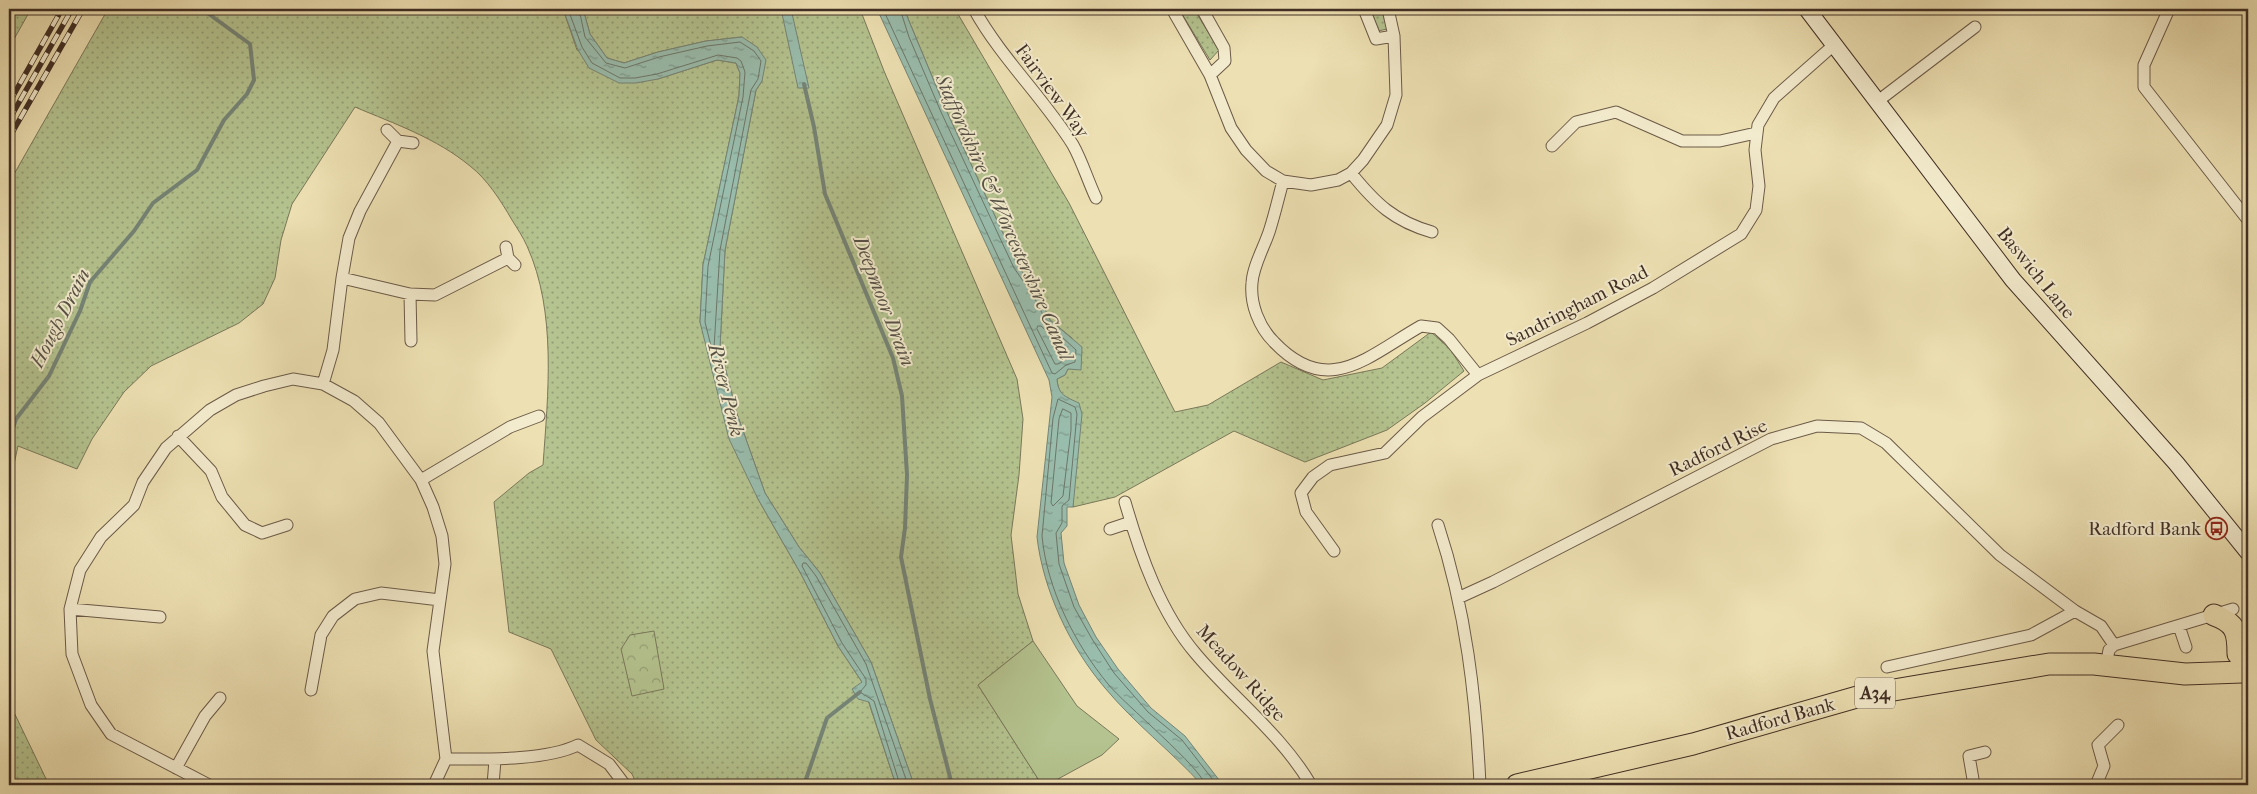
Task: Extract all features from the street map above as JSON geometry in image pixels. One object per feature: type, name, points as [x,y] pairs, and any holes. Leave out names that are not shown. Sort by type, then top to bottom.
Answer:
[{"type":"highway","points":[[2223,612],[2224,619],[2235,630],[2238,638],[2242,666]]},
{"type":"highway","points":[[2242,666],[2248,627]]},
{"type":"highway","name":"Radford Bank","points":[[1517,785],[1693,744],[1864,695],[2049,664],[2106,666],[2185,674],[2242,666]]},
{"type":"street","name":"Fairview Way","points":[[974,9],[989,35],[1035,92],[1074,146],[1096,198]]},
{"type":"street","points":[[1172,9],[1210,75],[1231,128],[1241,143],[1266,171],[1283,180],[1311,185],[1338,180],[1351,173],[1363,160],[1387,125],[1396,95],[1394,36],[1388,9]]},
{"type":"street","points":[[1202,9],[1224,48],[1226,61],[1210,75]]},
{"type":"street","points":[[1364,9],[1376,39],[1394,36]]},
{"type":"street","name":"Baswich Lane","points":[[1807,9],[2013,280],[2176,463],[2248,552]]},
{"type":"street","points":[[2169,9],[2144,65],[2144,87],[2248,220]]},
{"type":"street","points":[[1878,101],[1975,27]]},
{"type":"street","name":"Sandringham Road","points":[[1334,551],[1306,512],[1301,493],[1313,477],[1330,465],[1385,453],[1422,417],[1478,375],[1587,323],[1653,288],[1741,234],[1756,210],[1759,186],[1755,150],[1758,125],[1774,98],[1835,44]]},
{"type":"street","points":[[1552,146],[1576,122],[1616,112],[1682,141],[1720,141],[1756,133]]},
{"type":"street","points":[[387,130],[398,141],[413,143]]},
{"type":"street","points":[[322,384],[333,350],[349,238],[360,211],[398,141]]},
{"type":"street","points":[[1351,173],[1369,195],[1391,215],[1410,225],[1432,232]]},
{"type":"street","points":[[1283,180],[1270,229],[1252,282],[1253,302],[1260,323],[1280,349],[1297,362],[1318,371],[1343,368],[1373,356],[1421,326],[1437,328],[1449,339],[1478,375]]},
{"type":"street","points":[[342,278],[410,294],[435,295],[510,257]]},
{"type":"street","points":[[410,294],[411,341]]},
{"type":"street","points":[[209,785],[111,734],[91,705],[72,654],[70,609],[80,570],[102,537],[134,505],[150,470],[178,436],[210,410],[236,395],[293,379],[322,384],[354,401],[380,423],[421,480],[433,507],[442,536],[445,564],[433,652],[446,759],[434,785]]},
{"type":"street","points":[[421,480],[510,427],[539,416]]},
{"type":"street","name":"Radford Rise","points":[[1458,598],[1494,582],[1770,439],[1817,426],[1861,428],[1886,443],[2000,555],[2075,611],[2101,626],[2114,645]]},
{"type":"street","points":[[178,436],[211,471],[222,496],[245,524],[262,533],[287,525]]},
{"type":"street","name":"Meadow Ridge","points":[[1125,502],[1147,567],[1172,619],[1194,652],[1286,749],[1311,785]]},
{"type":"street","points":[[1110,529],[1131,522]]},
{"type":"street","points":[[1438,526],[1458,598],[1468,652],[1477,722],[1480,785]]},
{"type":"street","points":[[311,690],[321,635],[333,616],[355,600],[381,593],[440,600]]},
{"type":"street","points":[[70,609],[160,617]]},
{"type":"street","points":[[1887,667],[2031,635],[2075,611]]},
{"type":"street","points":[[2106,666],[2109,650],[2114,645],[2223,612]]},
{"type":"street","points":[[2179,626],[2186,647]]},
{"type":"street","points":[[176,768],[205,716],[220,698]]},
{"type":"street","points":[[2096,785],[2104,766],[2098,745],[2118,725]]},
{"type":"street","points":[[446,759],[495,760],[565,751],[578,745],[609,764],[625,785]]},
{"type":"street","points":[[1974,785],[1969,756],[1985,752]]},
{"type":"street","points":[[493,785],[495,760]]},
{"type":"green space","points":[[9,9],[31,9],[9,48]]},
{"type":"green space","points":[[108,9],[563,9],[577,50],[658,79],[717,60],[736,63],[740,73],[739,96],[703,265],[700,322],[758,499],[801,574],[838,646],[862,682],[896,785],[637,785],[632,774],[596,740],[551,649],[509,632],[494,502],[529,473],[543,465],[547,411],[548,354],[547,326],[537,271],[527,246],[503,205],[476,171],[443,147],[355,107],[292,204],[281,240],[275,278],[263,304],[239,323],[151,366],[124,392],[92,439],[77,469],[18,446],[9,487],[9,183]]},
{"type":"green space","points":[[583,9],[860,9],[884,71],[1017,379],[1023,419],[1019,475],[1011,535],[1018,594],[1033,641],[978,685],[1042,785],[914,785],[871,662],[820,573],[799,547],[765,493],[736,411],[720,347],[725,250],[756,90],[762,81],[742,37],[706,41],[658,52],[624,63],[607,58],[590,34]]},
{"type":"green space","points":[[904,9],[955,9],[1069,203],[1175,412],[1208,405],[1281,362],[1323,380],[1382,368],[1431,332],[1450,349],[1464,371],[1425,403],[1387,430],[1305,462],[1234,431],[1115,497],[1073,507],[1074,401],[1066,398],[1061,393],[1057,379],[1065,375],[1068,369],[1073,368],[1072,338],[1050,320],[1037,293],[1018,266],[946,110]]},
{"type":"green space","points":[[1179,9],[1194,9],[1219,50],[1210,60]]},
{"type":"green space","points":[[1371,9],[1382,9],[1387,29],[1378,31]]},
{"type":"green space","points":[[654,631],[664,689],[632,696],[621,649],[630,635]]},
{"type":"green space","points":[[1033,641],[1077,706],[1119,739],[1102,755],[1047,785],[1042,785],[978,685]]},
{"type":"green space","points":[[9,702],[49,785],[9,785]]},
{"type":"water","name":"River Penk","points":[[563,9],[583,9],[590,34],[607,58],[624,63],[658,52],[706,41],[742,37],[757,47],[766,60],[762,81],[756,90],[725,250],[720,347],[736,411],[765,493],[799,547],[820,573],[871,662],[914,785],[896,785],[869,702],[858,699],[852,689],[862,682],[838,646],[801,574],[758,499],[729,439],[700,322],[703,265],[739,96],[740,73],[736,63],[717,60],[658,79],[636,83],[619,83],[589,68],[578,50]]},
{"type":"water","points":[[781,9],[791,9],[809,88],[798,88]]},
{"type":"water","points":[[877,9],[904,9],[946,110],[1018,266],[1037,293],[1050,320],[1082,347],[1081,370],[1068,369],[1065,375],[1057,379],[1061,392],[1079,403],[1082,414],[1073,507],[1067,507],[1067,526],[1061,533],[1064,563],[1079,605],[1096,637],[1118,669],[1151,708],[1185,736],[1223,785],[1202,785],[1116,701],[1080,655],[1060,617],[1045,577],[1037,537],[1052,397],[1049,380]]},
{"type":"waterway","name":"Hough Drain","points":[[9,441],[16,419],[49,376],[80,311],[90,282],[134,231],[153,203],[197,170],[224,120],[247,94],[254,80],[250,44],[202,9]]},
{"type":"waterway","name":"Deepmoor Drain","points":[[804,84],[814,127],[825,194],[893,358],[902,396],[907,475],[905,528],[901,557],[930,699],[952,785]]},
{"type":"waterway","points":[[804,785],[827,718],[860,692]]},
{"type":"railway","points":[[9,103],[62,9]]},
{"type":"railway","points":[[9,120],[72,9]]},
{"type":"railway","points":[[9,138],[83,9]]},
{"type":"place","name":"Radford Bank","points":[[2217,529]]},
{"type":"water label","name":"Staffordshire & Worcestershire Canal","points":[[1004,217]]}]
